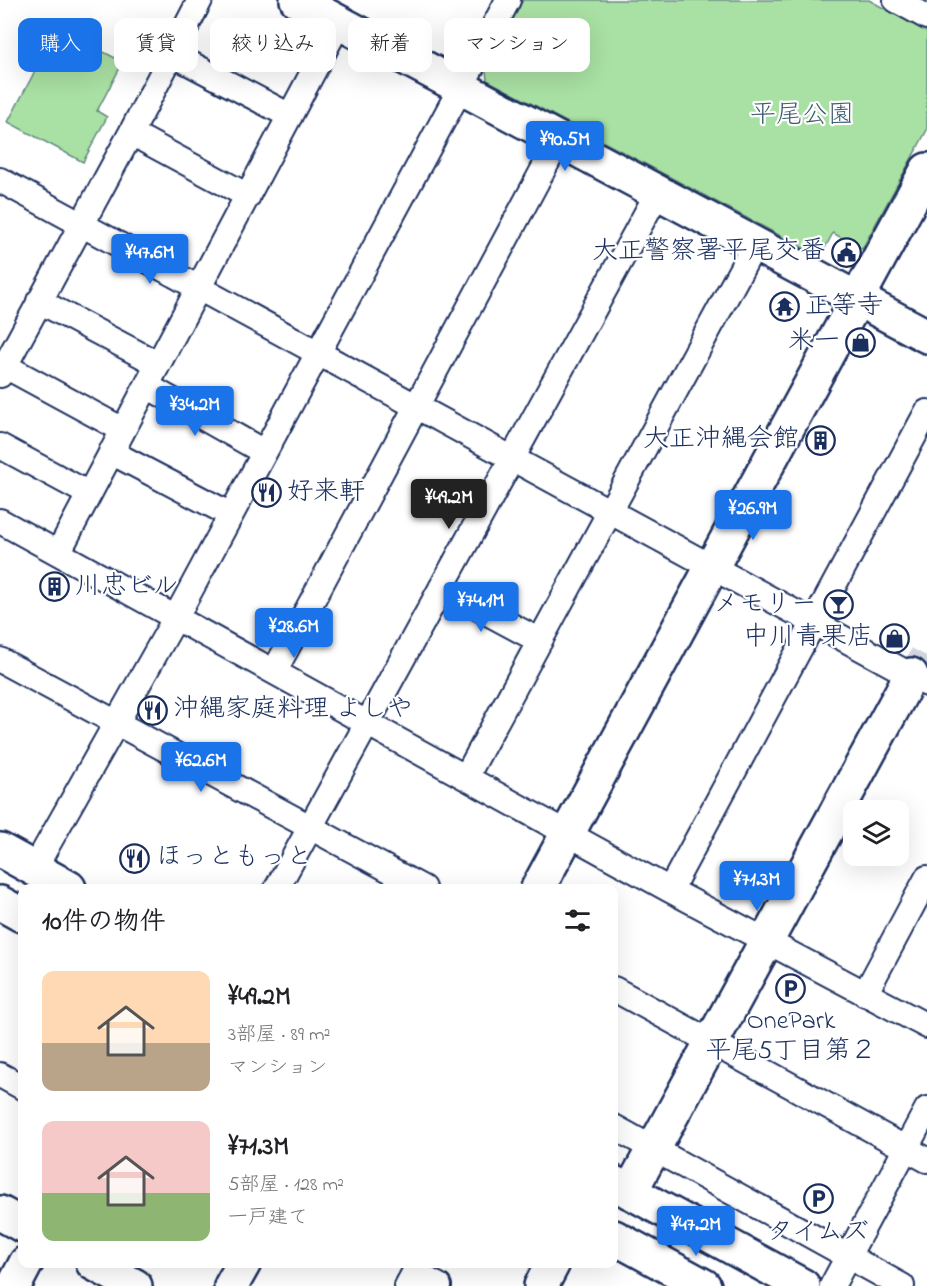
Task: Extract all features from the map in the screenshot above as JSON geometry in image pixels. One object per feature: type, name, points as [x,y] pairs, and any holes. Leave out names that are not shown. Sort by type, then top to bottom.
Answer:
[{"type":"street","points":[[191,18],[200,0]]},
{"type":"street","points":[[297,0],[927,336]]},
{"type":"street","points":[[34,869],[176,617],[508,0]]},
{"type":"street","points":[[896,0],[927,17]]},
{"type":"street","points":[[58,553],[339,23]]},
{"type":"street","points":[[198,68],[290,116]]},
{"type":"street","points":[[123,430],[2,370],[163,72]]},
{"type":"street","points":[[131,133],[248,196]]},
{"type":"street","points":[[274,672],[559,140]]},
{"type":"street","points":[[540,884],[927,170]]},
{"type":"street","points":[[0,180],[919,679],[766,941],[653,1149],[622,1188],[803,1286]]},
{"type":"street","points":[[279,884],[658,192]]},
{"type":"street","points":[[466,777],[755,244]]},
{"type":"street","points":[[39,301],[159,364]]},
{"type":"street","points":[[147,386],[264,452]]},
{"type":"street","points":[[670,890],[812,622],[927,412]]},
{"type":"street","points":[[0,446],[89,494]]},
{"type":"street","points":[[111,452],[231,515]]},
{"type":"street","points":[[0,521],[670,890],[927,1026]]},
{"type":"street","points":[[441,588],[540,641]]},
{"type":"street","points":[[0,660],[415,884]]},
{"type":"street","points":[[0,850],[62,884]]},
{"type":"street","points":[[865,994],[927,878]]},
{"type":"street","points":[[0,903],[18,913]]},
{"type":"street","points":[[618,991],[927,1160]]},
{"type":"street","points":[[0,1074],[18,1085]]},
{"type":"street","points":[[832,1286],[927,1109]]},
{"type":"street","points":[[618,1129],[902,1286]]},
{"type":"street","points":[[0,1213],[18,1223]]},
{"type":"street","points":[[618,1239],[704,1286]]},
{"type":"street","points":[[14,1286],[23,1268]]},
{"type":"street","points":[[102,1268],[135,1286]]},
{"type":"street","points":[[231,1286],[241,1268]]},
{"type":"street","points":[[541,1286],[550,1268]]},
{"type":"street","points":[[407,1286],[414,1273],[439,1286]]},
{"type":"green space","name":"平尾公園","points":[[523,0],[869,0],[927,32],[927,130],[862,249],[833,233],[820,257],[487,80],[486,72],[590,72],[590,18],[513,18]]},
{"type":"green space","points":[[102,51],[114,57],[114,72],[118,72],[97,111],[107,117],[83,162],[8,122],[35,72],[102,72]]},
{"type":"tunnel","points":[[911,675],[927,645]]},
{"type":"place","name":"大正警察署平尾交番","points":[[847,252]]},
{"type":"place","name":"正等寺","points":[[784,307]]},
{"type":"place","name":"米一","points":[[861,342]]},
{"type":"place","name":"大正沖縄会館","points":[[820,440]]},
{"type":"place","name":"好来軒","points":[[266,493]]},
{"type":"place","name":"川忠ビル","points":[[54,587]]},
{"type":"place","name":"メモリー","points":[[838,605]]},
{"type":"place","name":"中川青果店","points":[[894,638]]},
{"type":"place","name":"沖縄家庭料理 よしや","points":[[152,710]]},
{"type":"place","name":"ほっともっと","points":[[135,858]]},
{"type":"place","name":"OnePark 平尾5丁目第２","points":[[791,988]]},
{"type":"place","name":"タイムズ","points":[[818,1199]]}]
